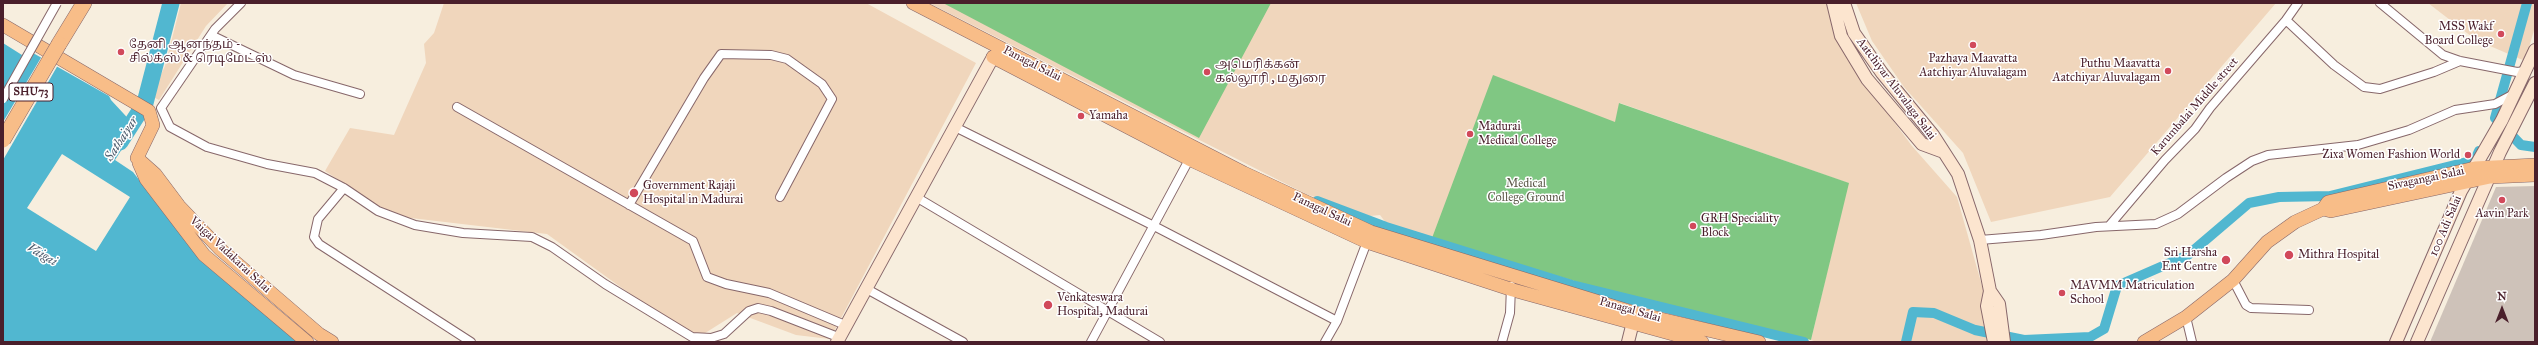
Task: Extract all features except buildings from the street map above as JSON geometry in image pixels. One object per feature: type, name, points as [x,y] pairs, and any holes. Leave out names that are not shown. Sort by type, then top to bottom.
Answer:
[{"type":"highway","name":"SHU73","points":[[3,140],[84,3]]},
{"type":"main road","name":"Panagal Salai","points":[[913,3],[1192,154]]},
{"type":"main road","points":[[3,25],[135,102],[155,110],[153,125],[137,158]]},
{"type":"main road","name":"Panagal Salai","points":[[993,57],[1192,154],[1369,237],[1511,289],[1634,318],[1759,342]]},
{"type":"main road","name":"Vaigai Vadakarai Salai","points":[[137,158],[146,179],[204,255],[307,342]]},
{"type":"main road","name":"Vaigai Vadakarai Salai","points":[[137,158],[154,174],[179,206],[220,249],[319,334],[332,342]]},
{"type":"main road","name":"Sivagangai Salai","points":[[2323,209],[2331,211],[2466,182],[2493,171],[2535,165]]},
{"type":"main road","name":"Sivagangai Salai","points":[[2144,342],[2186,317],[2232,280],[2267,242],[2278,233],[2323,209],[2328,202],[2475,168],[2535,175]]},
{"type":"main road","name":"Panagal Salai","points":[[1369,237],[1511,274],[1702,342]]},
{"type":"street","points":[[3,99],[57,3]]},
{"type":"street","points":[[241,3],[211,35],[155,110],[170,127],[207,147],[267,164],[315,173],[344,188],[378,211],[415,225],[463,233],[532,237],[552,247],[605,284],[692,337],[706,338],[724,334],[749,311],[758,308],[771,311],[838,339],[993,57]]},
{"type":"street","name":"Aatchiyar Aluvalaga Salai","points":[[1833,3],[1841,36],[1867,79],[1922,144],[1941,151]]},
{"type":"street","name":"Aatchiyar Aluvalaga Salai","points":[[1844,3],[1854,32],[1882,73],[1933,135],[1941,151],[1958,174],[1980,240],[1990,291],[1999,304],[1994,342]]},
{"type":"street","name":"Karumbalai Middle street","points":[[2109,226],[2165,160],[2195,129],[2210,108],[2286,20],[2298,3]]},
{"type":"street","points":[[2380,3],[2443,55],[2460,61],[2501,69],[2521,71]]},
{"type":"street","points":[[2286,20],[2334,65],[2364,87],[2380,89],[2434,72],[2460,61]]},
{"type":"street","points":[[211,35],[294,75],[360,94]]},
{"type":"street","name":"100 Adi Salai","points":[[2396,342],[2466,182],[2499,125],[2508,98],[2521,71],[2535,50]]},
{"type":"street","points":[[629,205],[704,78],[721,54],[771,55],[788,59],[822,84],[832,99],[780,197]]},
{"type":"street","name":"100 Adi Salai","points":[[2417,342],[2493,171],[2535,82]]},
{"type":"street","points":[[1980,240],[2041,235],[2109,226],[2156,224],[2171,217],[2245,166],[2268,155],[2358,145],[2409,130],[2455,110],[2495,104],[2508,98]]},
{"type":"street","points":[[457,107],[693,241],[707,277],[726,284],[769,292],[845,325]]},
{"type":"street","points":[[955,127],[1154,226],[1337,322]]},
{"type":"street","points":[[1091,342],[1192,154]]},
{"type":"street","points":[[344,188],[318,219],[314,237],[319,244],[471,342]]},
{"type":"street","points":[[916,197],[1160,342]]},
{"type":"street","points":[[1325,342],[1337,322],[1369,237]]},
{"type":"street","points":[[1502,342],[1510,313],[1511,274]]},
{"type":"street","points":[[2232,280],[2246,305],[2251,308],[2309,310]]},
{"type":"street","points":[[865,288],[963,342]]},
{"type":"street","points":[[2186,317],[2192,342]]},
{"type":"street","points":[[1628,342],[1634,318]]},
{"type":"street","name":"Aatchiyar Aluvalaga Salai","points":[[1997,327],[2004,342]]},
{"type":"shaded area","points":[[181,3],[228,3],[206,26],[159,100],[151,96],[165,66]]},
{"type":"shaded area","name":"Government Rajaji Hospital in Madurai","points":[[444,3],[866,3],[976,63],[830,339],[796,335],[737,313],[694,340],[547,234],[394,216],[325,171],[350,128],[394,135],[426,63],[424,44],[434,33]]},
{"type":"shaded area","name":"Madurai Medical College","points":[[929,3],[1827,3],[1835,38],[1851,64],[1912,146],[1957,197],[1984,293],[1991,342],[1817,342],[1811,340],[1848,183],[1620,103],[1581,283],[1432,238],[1386,223],[1380,215],[1370,216],[1306,194]]},
{"type":"shaded area","points":[[1856,3],[2276,3],[2110,197],[1991,222],[1963,153],[1904,87],[1872,41]]},
{"type":"shaded area","name":"MSS Wakf Board College","points":[[2428,3],[2535,3],[2535,27],[2525,61],[2476,40]]},
{"type":"shaded area","points":[[2535,186],[2535,342],[2430,342],[2496,187]]},
{"type":"green space","points":[[943,3],[1271,3],[1199,138]]},
{"type":"green space","name":"Medical College Ground","points":[[1493,75],[1615,122],[1619,103],[1849,183],[1811,340],[1581,283],[1432,238]]},
{"type":"water","name":"Vaigai","points":[[3,43],[22,55],[26,49],[109,96],[136,127],[115,160],[133,172],[200,259],[297,342],[3,342]],"holes":[[[62,154],[130,197],[96,251],[27,208]]]},
{"type":"pier","points":[[42,56],[58,65],[3,160],[3,122]]},
{"type":"waterway","name":"Sathaiyar","points":[[120,142],[145,103],[171,3]]},
{"type":"waterway","points":[[2527,3],[2495,118],[2521,145],[2535,147]]},
{"type":"waterway","points":[[1906,342],[1913,312],[1934,313],[1975,330],[2024,340],[2090,337],[2104,329],[2117,286],[2188,255],[2249,203],[2279,197],[2330,196],[2475,160],[2479,151]]},
{"type":"waterway","points":[[1317,201],[1386,227],[1572,285],[1804,342]]},
{"type":"place","name":"MSS Wakf Board College","points":[[2501,34]]},
{"type":"place","name":"Pazhaya Maavatta Aatchiyar Aluvalagam","points":[[1973,45]]},
{"type":"place","name":"தேனி ஆனந்தம் - சில்க்ஸ் & ரெடிமேட்ஸ்","points":[[121,52]]},
{"type":"place","name":"Puthu Maavatta Aatchiyar Aluvalagam","points":[[2168,71]]},
{"type":"place","name":"அமெரிக்கன் கல்லூரி , மதுரை","points":[[1207,72]]},
{"type":"place","name":"Yamaha","points":[[1081,116]]},
{"type":"place","name":"Madurai Medical College","points":[[1470,134]]},
{"type":"place","name":"Zixa Women Fashion World","points":[[2468,155]]},
{"type":"place","name":"Government Rajaji Hospital in Madurai","points":[[634,193]]},
{"type":"place","name":"Aavin Park","points":[[2502,200]]},
{"type":"place","name":"GRH Speciality Block","points":[[1693,226]]},
{"type":"place","name":"Mithra Hospital","points":[[2289,255]]},
{"type":"place","name":"Sri Harsha Ent Centre","points":[[2226,260]]},
{"type":"place","name":"MAVMM Matriculation School","points":[[2062,293]]},
{"type":"place","name":"Venkateswara Hospital, Madurai","points":[[1048,305]]}]
